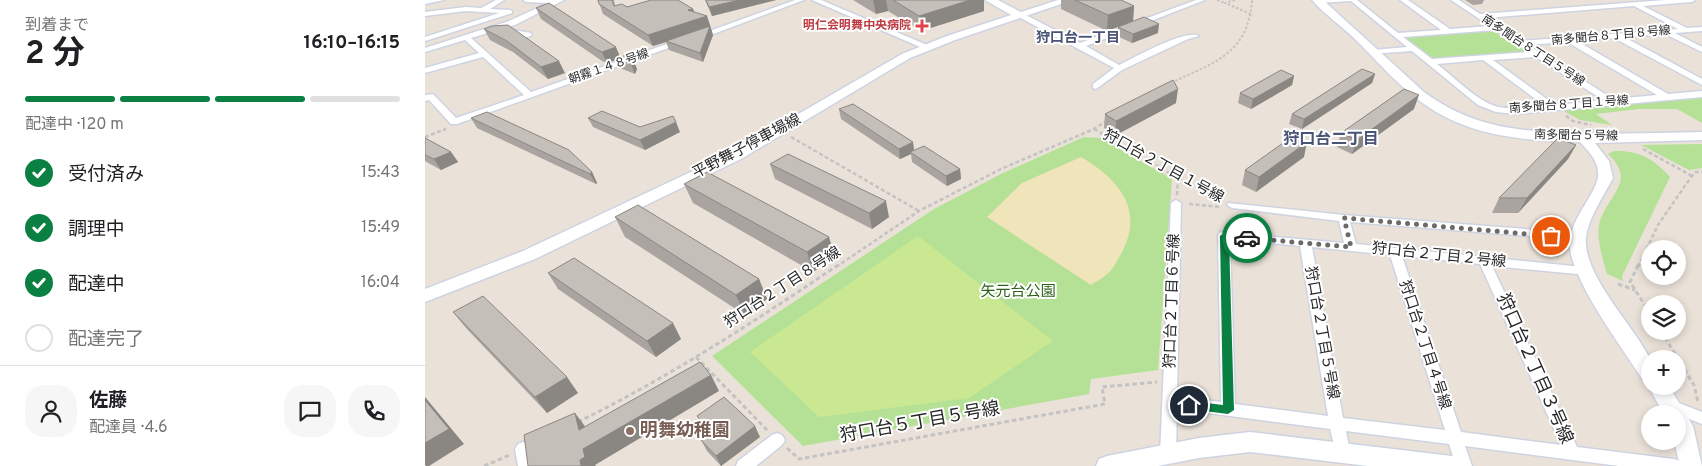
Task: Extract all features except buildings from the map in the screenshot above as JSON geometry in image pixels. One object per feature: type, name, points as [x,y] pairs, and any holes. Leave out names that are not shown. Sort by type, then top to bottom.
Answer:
[{"type":"main road","points":[[990,0],[1017,14]]},
{"type":"main road","name":"平野舞子停車場線","points":[[425,296],[529,255],[729,159],[906,56],[1056,0]]},
{"type":"main road","name":"平野舞子停車場線","points":[[425,291],[640,197],[747,142],[894,58],[923,46],[1017,14],[1068,0]]},
{"type":"main road","name":"南多聞台５号線","points":[[1318,1],[1434,106],[1447,113],[1495,129],[1523,135],[1552,138],[1702,136]]},
{"type":"main road","points":[[1583,138],[1600,157],[1606,169],[1605,178],[1578,238],[1579,249],[1591,283],[1641,360]]},
{"type":"main road","points":[[1107,466],[1167,454],[1250,442],[1453,466]]},
{"type":"main road","points":[[1686,444],[1691,466]]},
{"type":"street","points":[[425,2],[439,0]]},
{"type":"street","points":[[482,10],[501,0]]},
{"type":"street","points":[[526,0],[559,1]]},
{"type":"street","name":"朝霧１４８号線","points":[[454,122],[801,0]]},
{"type":"street","points":[[815,0],[923,46]]},
{"type":"street","points":[[1080,46],[1201,0]]},
{"type":"street","points":[[1318,1],[1348,0]]},
{"type":"street","name":"南多聞台８丁目１号線","points":[[1353,0],[1481,103],[1496,109],[1515,111],[1702,94]]},
{"type":"street","points":[[1403,0],[1448,31]]},
{"type":"street","name":"南多聞台８丁目５号線","points":[[1455,0],[1611,102]]},
{"type":"street","points":[[1625,0],[1685,30]]},
{"type":"street","points":[[1479,16],[1692,0]]},
{"type":"street","points":[[478,36],[513,24],[559,1]]},
{"type":"street","points":[[425,14],[459,10],[510,12],[425,40]]},
{"type":"street","points":[[1017,14],[1119,68]]},
{"type":"street","points":[[1397,35],[1497,28]]},
{"type":"street","name":"南多聞台８丁目８号線","points":[[1521,43],[1702,29]]},
{"type":"street","points":[[425,50],[478,36],[513,32],[528,35]]},
{"type":"street","points":[[1665,32],[1702,50]]},
{"type":"street","points":[[1096,86],[1119,68],[1186,37],[1195,36]]},
{"type":"street","points":[[1616,36],[1702,82]]},
{"type":"street","points":[[467,38],[529,95]]},
{"type":"street","points":[[1568,40],[1666,97]]},
{"type":"street","points":[[1373,52],[1414,49]]},
{"type":"street","points":[[425,71],[484,54]]},
{"type":"street","points":[[1431,62],[1538,54]]},
{"type":"street","points":[[1485,58],[1553,108]]},
{"type":"street","points":[[425,98],[430,96],[454,122]]},
{"type":"street","name":"狩口台２丁目６号線","points":[[1167,454],[1177,203]]},
{"type":"street","name":"狩口台２丁目１号線","points":[[1232,205],[1344,218],[1551,236]]},
{"type":"street","points":[[1344,218],[1351,247]]},
{"type":"street","name":"狩口台２丁目２号線","points":[[1228,410],[1225,236],[1588,271]]},
{"type":"street","name":"狩口台２丁目５号線","points":[[1305,243],[1342,452]]},
{"type":"street","name":"狩口台２丁目４号線","points":[[1395,251],[1464,466]]},
{"type":"street","name":"狩口台２丁目３号線","points":[[1485,260],[1572,452]]},
{"type":"street","points":[[1169,402],[1673,466]]},
{"type":"street","points":[[1686,415],[1701,418]]},
{"type":"street","points":[[744,466],[777,440]]},
{"type":"street","points":[[523,449],[526,466]]},
{"type":"path","points":[[1217,0],[1253,14]]},
{"type":"path","points":[[1225,3],[1235,0]]},
{"type":"path","points":[[1164,87],[1231,52],[1245,38],[1253,14],[1252,0]]},
{"type":"path","points":[[1553,108],[1573,121],[1597,126]]},
{"type":"path","name":"狩口台２丁目８号線","points":[[573,424],[632,395],[752,323],[919,211],[1001,169],[1094,129],[1108,119]]},
{"type":"path","points":[[425,137],[451,128],[454,122]]},
{"type":"path","name":"狩口台２丁目１号線","points":[[1094,129],[1178,178],[1232,205]]},
{"type":"path","points":[[788,135],[919,211]]},
{"type":"path","points":[[1639,147],[1692,176]]},
{"type":"path","points":[[1641,298],[1631,282],[1658,225],[1692,176],[1696,172],[1702,172]]},
{"type":"path","points":[[1177,203],[1178,178]]},
{"type":"path","name":"狩口台２丁目１号線","points":[[1177,203],[1222,207],[1232,205]]},
{"type":"path","points":[[1551,236],[1556,256],[1562,259]]},
{"type":"path","points":[[1618,284],[1636,290]]},
{"type":"path","points":[[1666,340],[1694,386],[1701,418]]},
{"type":"path","name":"狩口台５丁目５号線","points":[[696,356],[777,440],[799,459],[1105,404],[1102,388],[1170,380]]},
{"type":"path","points":[[484,466],[523,449]]},
{"type":"green space","points":[[1492,30],[1527,52],[1434,60],[1403,37]]},
{"type":"green space","points":[[1702,98],[1702,123],[1677,109],[1639,109],[1596,114],[1612,125],[1580,120],[1562,110]]},
{"type":"green space","name":"矢元台公園","points":[[1084,137],[1101,138],[1172,179],[1158,370],[1091,379],[1089,394],[803,446],[712,356],[934,209],[1003,173]]},
{"type":"green space","points":[[1702,144],[1702,168],[1689,170],[1641,145]]},
{"type":"green space","points":[[1614,151],[1631,152],[1645,157],[1658,165],[1670,177],[1622,276],[1623,281],[1607,274],[1598,234],[1604,211],[1621,180],[1616,164],[1608,154]]},
{"type":"green space","points":[[918,236],[1053,341],[969,398],[819,417],[750,352]]},
{"type":"sand","points":[[1081,157],[1106,174],[1116,185],[1128,208],[1130,221],[1129,235],[1116,263],[1107,274],[1091,285],[987,217],[1022,183]]},
{"type":"way so far","points":[[1247,238],[1351,247],[1344,218],[1551,236]]},
{"type":"place","name":"明仁会明舞中央病院","points":[[922,26]]},
{"type":"place","name":"明舞幼稚園","points":[[630,431]]},
{"type":"district","name":"狩口台一丁目","points":[[1078,38]]},
{"type":"district","name":"狩口台二丁目","points":[[1331,140]]},
{"type":"route","points":[[1189,405],[1228,410],[1225,236],[1247,238]]}]
